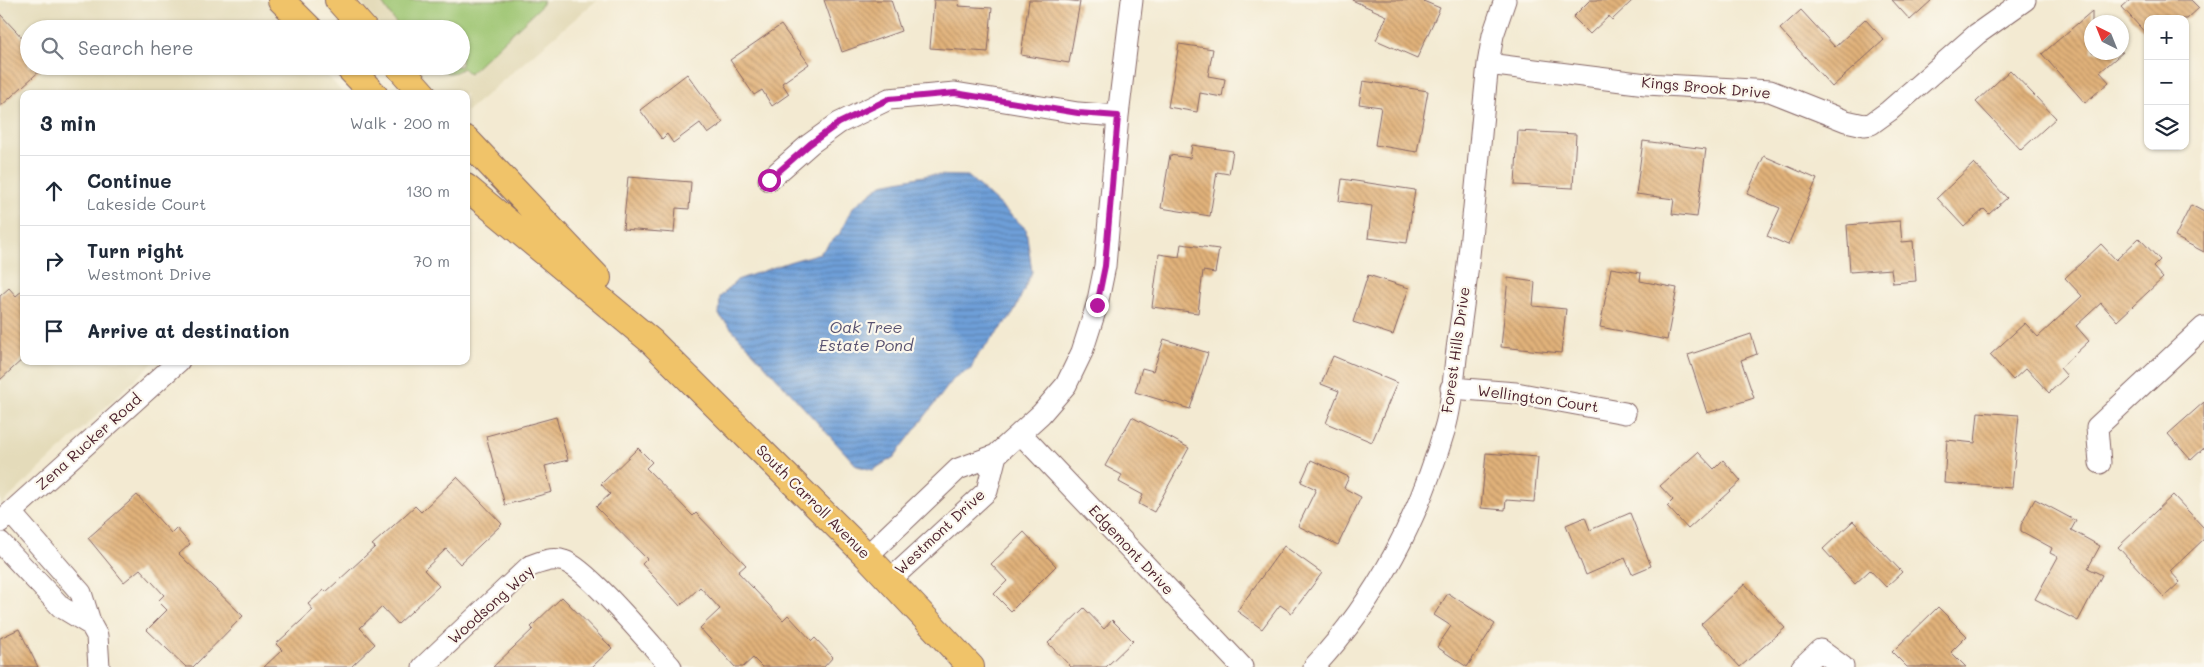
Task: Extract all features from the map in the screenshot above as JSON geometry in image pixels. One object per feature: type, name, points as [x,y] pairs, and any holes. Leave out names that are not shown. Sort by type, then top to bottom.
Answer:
[{"type":"main road","points":[[281,0],[301,20]]},
{"type":"main road","points":[[339,2],[356,20]]},
{"type":"main road","points":[[356,75],[370,90]]},
{"type":"main road","points":[[406,75],[419,90]]},
{"type":"main road","name":"South Carroll Avenue","points":[[470,143],[609,290],[651,341]]},
{"type":"main road","name":"South Carroll Avenue","points":[[470,190],[651,341],[867,556],[971,667]]},
{"type":"street","name":"Westmont Drive","points":[[867,556],[958,469],[996,455],[1041,414],[1066,385],[1082,352],[1097,305],[1105,266],[1118,116],[1132,0]]},
{"type":"street","name":"Forest Hills Drive","points":[[1314,667],[1340,639],[1375,590],[1415,516],[1446,426],[1462,315],[1492,35],[1505,0]]},
{"type":"street","name":"Kings Brook Drive","points":[[1488,64],[1646,84],[1770,91],[1846,121],[1864,125],[1871,124],[1889,111],[1978,34],[2025,0]]},
{"type":"street","points":[[769,180],[810,144],[839,123],[889,99],[955,93],[1078,113],[1118,116]]},
{"type":"street","points":[[2100,463],[2097,427],[2204,327]]},
{"type":"street","name":"Zena Rucker Road","points":[[6,518],[175,365]]},
{"type":"street","name":"Wellington Court","points":[[1451,388],[1516,392],[1624,412]]},
{"type":"street","name":"Edgemont Drive","points":[[1020,433],[1242,667]]},
{"type":"street","name":"Westmont Drive","points":[[890,580],[987,491],[996,455]]},
{"type":"street","points":[[6,518],[48,553],[81,593],[97,636],[99,667]]},
{"type":"street","points":[[0,542],[61,607],[92,625]]},
{"type":"street","name":"Woodsong Way","points":[[423,667],[530,566],[545,560],[562,560],[574,565],[671,667]]},
{"type":"street","points":[[1802,667],[1820,650],[1843,667]]},
{"type":"shaded area","points":[[0,0],[268,0],[282,20],[20,20],[20,75],[327,75],[340,90],[20,90],[20,365],[151,365],[0,506]]},
{"type":"shaded area","points":[[359,0],[597,0],[470,109],[470,90],[434,90],[421,75],[470,75],[470,20],[375,20]]},
{"type":"green space","points":[[380,0],[544,0],[540,7],[470,73],[470,20],[394,20]]},
{"type":"water","name":"Oak Tree Estate Pond","points":[[929,175],[968,176],[1026,229],[1032,272],[1013,314],[976,357],[971,369],[955,377],[894,457],[873,470],[857,466],[719,315],[720,297],[737,280],[820,253],[840,233],[852,208],[882,184]]},
{"type":"building","points":[[824,0],[891,0],[901,31],[842,52]]},
{"type":"building","points":[[934,0],[959,0],[958,6],[992,8],[988,52],[930,48]]},
{"type":"building","points":[[1029,0],[1080,2],[1069,63],[1021,55]]},
{"type":"building","points":[[1352,0],[1421,0],[1440,8],[1417,58],[1376,40],[1387,16]]},
{"type":"building","points":[[1590,0],[1633,0],[1612,20],[1609,16],[1590,34],[1573,17]]},
{"type":"building","points":[[1892,0],[1932,0],[1910,20]]},
{"type":"building","points":[[2130,0],[2191,0],[2199,8],[2189,17],[2189,15],[2144,15],[2144,32],[2122,7]]},
{"type":"building","points":[[1801,10],[1835,47],[1865,19],[1884,40],[1832,87],[1780,29]]},
{"type":"building","points":[[0,14],[20,35],[20,75],[35,75],[0,107]]},
{"type":"building","points":[[2084,18],[2084,60],[2114,60],[2100,72],[2109,82],[2085,103],[2042,54]]},
{"type":"building","points":[[781,25],[809,64],[782,83],[789,94],[772,106],[762,90],[754,95],[730,60]]},
{"type":"building","points":[[1179,44],[1213,49],[1208,76],[1225,79],[1222,97],[1200,93],[1197,112],[1168,107]]},
{"type":"building","points":[[2010,70],[2056,118],[2021,150],[1976,102]]},
{"type":"building","points":[[687,74],[723,123],[708,134],[700,123],[673,143],[667,134],[662,139],[640,110]]},
{"type":"building","points":[[1363,81],[1428,91],[1417,152],[1375,145],[1381,107],[1359,104]]},
{"type":"building","points":[[1518,131],[1576,134],[1573,188],[1515,185]]},
{"type":"building","points":[[1643,141],[1706,149],[1697,217],[1672,214],[1674,199],[1636,194]]},
{"type":"building","points":[[1192,145],[1233,151],[1229,174],[1217,172],[1210,216],[1161,208],[1170,155],[1190,158]]},
{"type":"building","points":[[1764,156],[1817,179],[1788,245],[1767,236],[1780,208],[1747,194]]},
{"type":"building","points":[[1974,163],[2007,198],[1989,214],[1984,209],[1964,227],[1937,198]]},
{"type":"building","points":[[628,177],[691,182],[689,209],[676,208],[674,233],[623,229]]},
{"type":"building","points":[[1342,179],[1415,190],[1407,243],[1368,238],[1372,206],[1339,201]]},
{"type":"building","points":[[2191,205],[2204,212],[2204,252],[2175,237]]},
{"type":"building","points":[[1900,221],[1902,242],[1913,241],[1916,281],[1893,283],[1891,269],[1850,272],[1847,225]]},
{"type":"building","points":[[2139,238],[2160,260],[2153,267],[2163,278],[2117,321],[2101,303],[2076,326],[2089,341],[2060,368],[2067,376],[2049,393],[2026,368],[2013,380],[1990,355],[2025,323],[2038,337],[2082,296],[2065,278],[2101,244],[2116,260]]},
{"type":"building","points":[[1181,244],[1219,249],[1215,273],[1203,271],[1198,313],[1152,307],[1159,254],[1179,257]]},
{"type":"building","points":[[1611,268],[1641,273],[1640,281],[1677,288],[1667,340],[1600,327]]},
{"type":"building","points":[[1368,275],[1409,288],[1393,335],[1353,322]]},
{"type":"building","points":[[1508,278],[1535,282],[1533,306],[1566,309],[1561,353],[1501,347]]},
{"type":"building","points":[[9,288],[16,296],[20,292],[20,362],[0,380],[0,296]]},
{"type":"building","points":[[1751,334],[1757,354],[1741,360],[1754,398],[1707,413],[1688,355]]},
{"type":"building","points":[[1164,339],[1208,353],[1190,409],[1135,392],[1142,368],[1153,371]]},
{"type":"building","points":[[1333,356],[1397,383],[1372,442],[1326,423],[1339,391],[1321,384]]},
{"type":"building","points":[[2204,402],[2204,448],[2191,460],[2168,434]]},
{"type":"building","points":[[1978,412],[2019,415],[2012,488],[1944,483],[1947,440],[1975,443]]},
{"type":"building","points":[[556,417],[568,460],[545,466],[552,492],[505,505],[486,436]]},
{"type":"building","points":[[1132,417],[1189,448],[1154,512],[1139,504],[1143,495],[1119,482],[1122,475],[1105,466]]},
{"type":"building","points":[[638,448],[652,462],[646,468],[693,516],[696,513],[746,565],[738,572],[783,620],[788,615],[812,641],[815,638],[833,657],[824,667],[762,667],[753,658],[743,667],[735,667],[700,628],[720,609],[700,587],[680,606],[642,564],[647,559],[596,507],[610,494],[601,484]]},
{"type":"building","points":[[1698,452],[1714,469],[1723,460],[1741,481],[1688,529],[1667,506],[1673,500],[1660,486]]},
{"type":"building","points":[[1486,453],[1538,457],[1534,502],[1506,500],[1505,510],[1481,508]]},
{"type":"building","points":[[1311,460],[1349,477],[1344,488],[1361,497],[1338,545],[1298,526],[1316,489],[1301,482]]},
{"type":"building","points":[[457,477],[502,524],[460,564],[446,549],[424,570],[439,586],[398,624],[382,607],[360,628],[375,644],[351,667],[264,667],[282,650],[276,644],[313,610],[308,604],[324,590],[326,592],[375,547],[372,545],[415,506],[421,512]]},
{"type":"building","points":[[137,495],[171,533],[176,528],[190,544],[179,554],[243,616],[193,667],[186,667],[147,630],[167,610],[158,601],[164,595],[140,569],[124,582],[88,538]]},
{"type":"building","points":[[2173,495],[2204,528],[2204,539],[2170,571],[2180,582],[2164,597],[2118,547]]},
{"type":"building","points":[[2035,499],[2076,521],[2071,530],[2100,546],[2088,568],[2102,575],[2078,621],[2035,599],[2058,557],[2050,553],[2052,548],[2021,531],[2021,525]]},
{"type":"building","points":[[1630,513],[1651,566],[1632,574],[1625,558],[1586,575],[1566,525],[1585,517],[1590,530]]},
{"type":"building","points":[[1853,521],[1902,572],[1886,587],[1870,570],[1855,584],[1823,549]]},
{"type":"building","points":[[1024,532],[1056,566],[1011,611],[994,594],[1007,581],[991,564]]},
{"type":"building","points":[[1284,546],[1322,573],[1292,613],[1280,605],[1262,629],[1237,611]]},
{"type":"building","points":[[1745,584],[1785,628],[1740,667],[1701,624]]},
{"type":"building","points":[[1448,593],[1495,624],[1467,667],[1437,647],[1451,626],[1434,615]]},
{"type":"building","points":[[562,597],[612,648],[592,667],[493,667],[533,629],[531,627]]},
{"type":"building","points":[[1938,607],[1967,636],[1951,652],[1966,667],[1907,667],[1892,652]]},
{"type":"building","points":[[1084,608],[1104,629],[1112,620],[1133,641],[1106,667],[1071,667],[1048,643]]},
{"type":"building","points":[[19,629],[38,667],[0,667],[0,638]]},
{"type":"route","points":[[769,180],[810,144],[839,123],[889,99],[955,93],[1078,113],[1118,116],[1105,266],[1097,305]]}]
